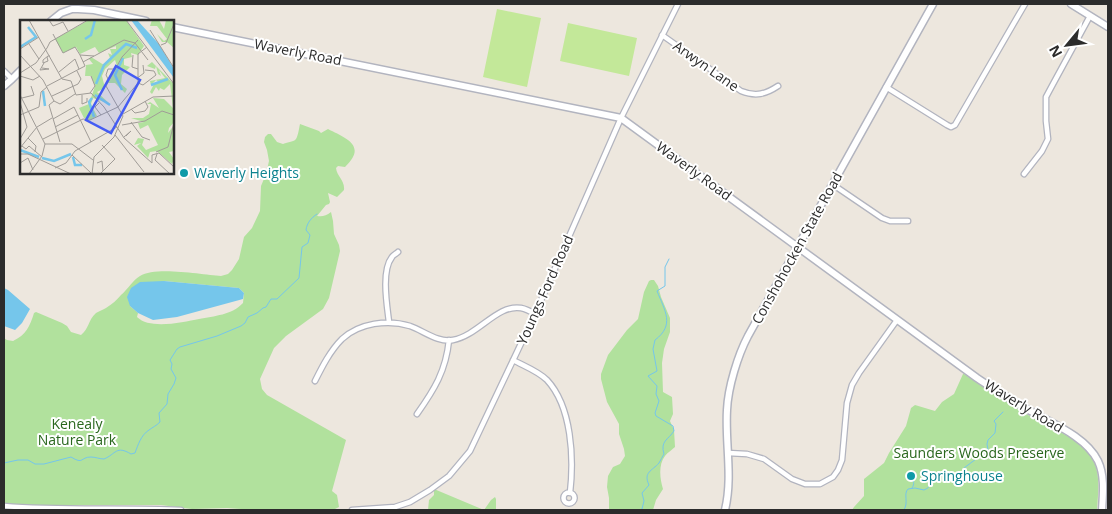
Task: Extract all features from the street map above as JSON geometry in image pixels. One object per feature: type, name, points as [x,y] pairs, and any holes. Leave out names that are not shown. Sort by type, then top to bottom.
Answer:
[{"type":"street","name":"Youngs Ford Road","points":[[352,510],[402,505],[430,490],[449,476],[470,451],[535,314],[621,118],[678,4]]},
{"type":"street","name":"Conshohocken State Road","points":[[725,510],[728,481],[728,401],[741,350],[933,4]]},
{"type":"street","points":[[886,87],[947,125],[955,125],[1025,4]]},
{"type":"street","points":[[1071,4],[1108,27]]},
{"type":"street","points":[[52,20],[65,8],[85,9],[141,20]]},
{"type":"street","points":[[1024,174],[1042,151],[1048,139],[1046,97],[1090,16]]},
{"type":"street","name":"Waverly Road","points":[[174,27],[621,118],[977,378],[1071,434],[1086,445],[1097,459],[1101,472],[1103,488],[1102,510]]},
{"type":"street","name":"Arwyn Lane","points":[[662,35],[741,91],[760,95],[778,86]]},
{"type":"street","points":[[4,71],[12,79]]},
{"type":"street","points":[[4,86],[20,71]]},
{"type":"street","points":[[832,184],[882,218],[908,221]]},
{"type":"street","points":[[389,322],[386,286],[387,268],[392,256],[398,252]]},
{"type":"street","points":[[314,381],[333,350],[343,338],[355,330],[373,324],[389,322],[411,326],[436,338],[449,340],[466,336],[507,309],[523,308],[535,314]]},
{"type":"street","points":[[728,453],[747,454],[764,459],[792,479],[801,483],[810,485],[820,484],[833,477],[842,460],[847,403],[852,385],[858,373],[897,320]]},
{"type":"street","points":[[417,414],[431,394],[444,368],[449,340]]},
{"type":"street","points":[[513,360],[547,380],[561,404],[569,429],[571,452],[570,493]]},
{"type":"street","points":[[4,506],[59,510],[142,508],[181,510]]},
{"type":"green space","points":[[497,9],[541,18],[527,87],[483,77]]},
{"type":"green space","points":[[568,23],[637,38],[629,76],[560,61]]},
{"type":"green space","name":"Kenealy Nature Park","points":[[300,124],[321,133],[328,129],[347,139],[354,148],[352,159],[345,167],[338,166],[336,168],[344,190],[337,197],[328,193],[330,202],[317,216],[324,216],[331,212],[334,234],[340,251],[329,298],[323,309],[286,336],[274,348],[260,379],[262,389],[267,395],[346,440],[332,491],[337,495],[339,507],[329,510],[255,510],[227,508],[192,509],[161,505],[10,505],[4,503],[4,338],[13,341],[21,336],[27,330],[36,312],[62,323],[71,332],[81,335],[96,313],[118,299],[137,278],[147,273],[168,271],[221,276],[228,274],[239,259],[244,237],[252,228],[260,211],[261,186],[269,161],[264,142],[265,137],[271,134],[277,142],[283,144],[295,140]],"holes":[[[164,281],[239,288],[244,293],[243,303],[239,307],[228,313],[184,322],[158,324],[143,321],[137,317],[138,313],[130,306]]]},
{"type":"green space","points":[[651,280],[654,280],[658,286],[670,318],[670,332],[664,349],[662,363],[663,392],[672,397],[673,414],[670,421],[674,430],[675,447],[666,455],[661,464],[660,477],[663,489],[656,500],[653,510],[609,510],[608,476],[613,467],[620,464],[625,456],[619,434],[619,424],[607,402],[601,374],[608,355],[638,319],[644,292]]},
{"type":"green space","name":"Saunders Woods Preserve","points":[[963,374],[1026,414],[1066,435],[1087,451],[1097,470],[1097,510],[852,510],[864,496],[864,479],[884,463],[906,426],[911,408],[915,405],[935,411],[942,402],[954,394]]},
{"type":"green space","points":[[434,489],[484,510],[428,510],[429,500],[434,495]]},
{"type":"green space","points":[[495,497],[496,510],[484,510],[491,500]]},
{"type":"water","points":[[164,281],[239,288],[244,293],[243,299],[177,317],[153,320],[138,313],[130,306],[127,297],[131,288],[140,282]]},
{"type":"water","points":[[4,288],[30,309],[22,323],[15,330],[4,326]]},
{"type":"waterway","points":[[4,463],[28,460],[35,464],[44,464],[71,457],[80,461],[88,457],[104,459],[119,450],[131,454],[135,453],[140,440],[146,432],[160,422],[159,413],[167,404],[168,394],[176,378],[171,369],[172,364],[170,360],[177,349],[241,326],[248,317],[266,307],[271,299],[277,299],[299,278],[302,247],[308,243],[310,235],[306,230],[310,221],[317,214]]},
{"type":"waterway","points":[[639,510],[642,509],[644,501],[642,493],[649,485],[647,481],[648,474],[660,462],[664,454],[664,443],[674,431],[673,426],[656,416],[655,413],[659,401],[656,394],[657,386],[648,376],[657,371],[653,349],[655,340],[665,329],[667,323],[665,311],[657,291],[665,286],[665,267],[669,259]]},
{"type":"waterway","points":[[904,510],[908,489],[927,489],[930,486],[932,477],[941,475],[958,476],[964,468],[988,450],[988,440],[995,433],[996,424],[994,421],[1003,412]]},
{"type":"waterway","points":[[910,478],[914,482],[912,488]]},
{"type":"place","name":"Waverly Heights","points":[[184,173]]},
{"type":"place","name":"Springhouse","points":[[911,476]]}]
